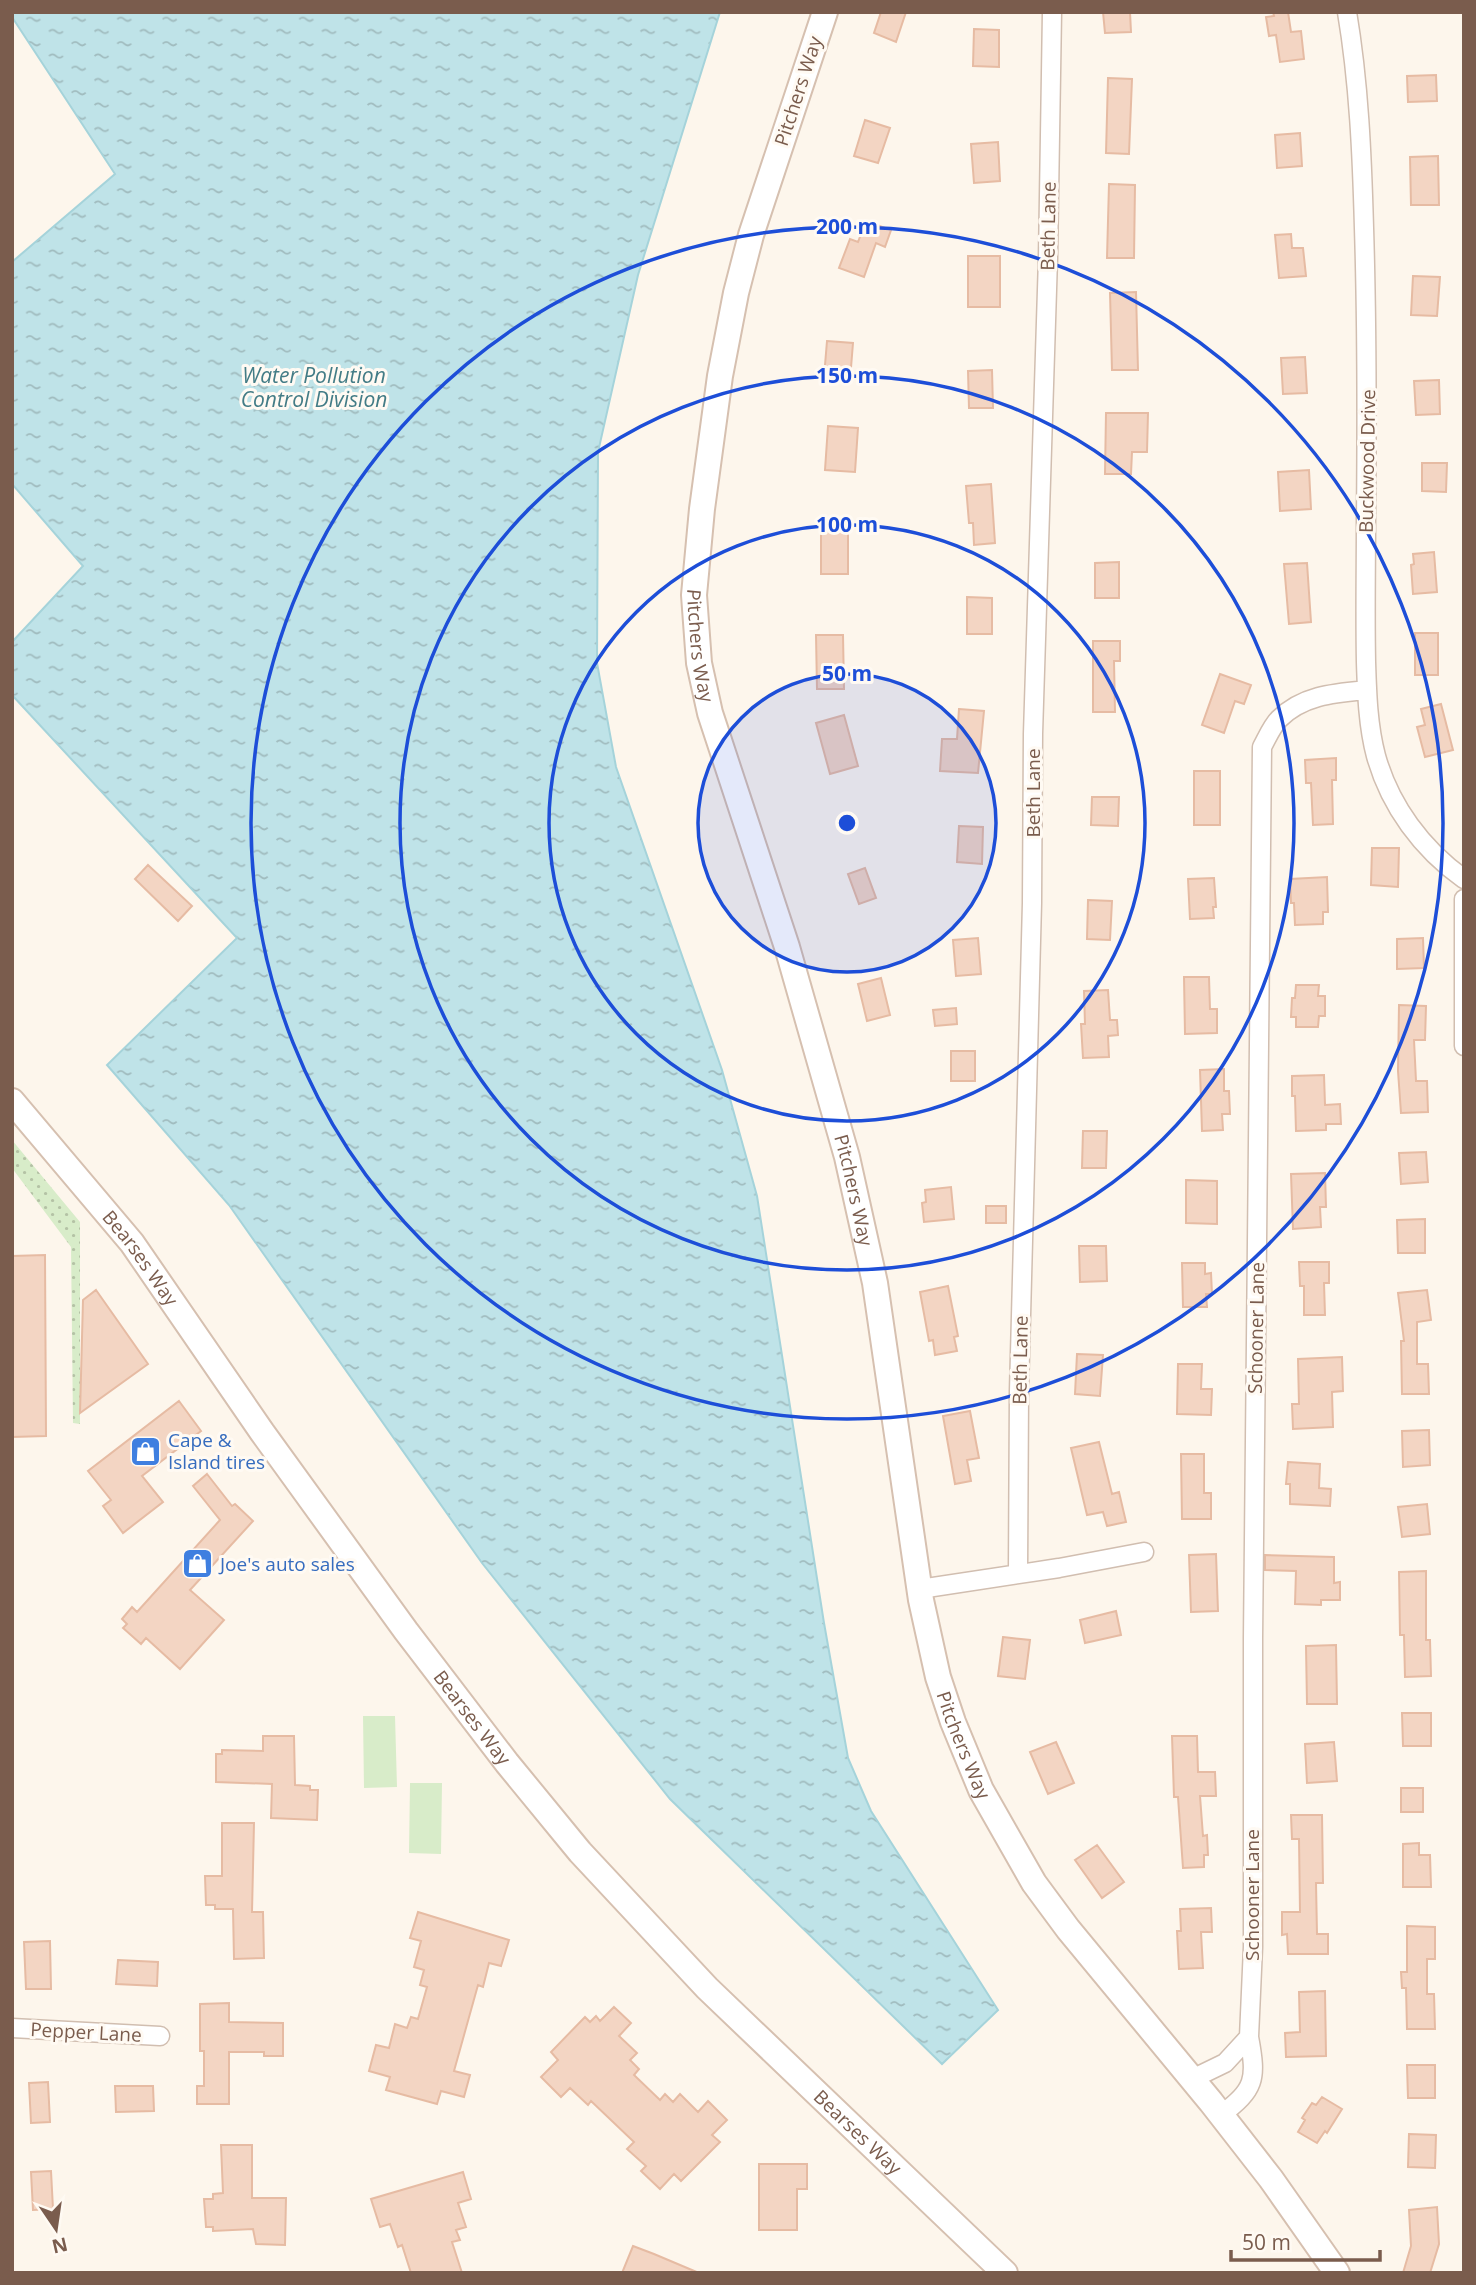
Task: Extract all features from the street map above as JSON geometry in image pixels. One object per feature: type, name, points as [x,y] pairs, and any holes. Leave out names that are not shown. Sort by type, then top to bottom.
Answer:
[{"type":"main road","name":"Pitchers Way","points":[[825,12],[758,210],[736,293],[720,376],[695,572],[695,623],[699,663],[715,734],[743,809],[787,947],[847,1157],[875,1283],[920,1589],[930,1646],[945,1701],[981,1790],[1012,1847],[1068,1929],[1221,2115],[1271,2179],[1337,2273]]},
{"type":"main road","name":"Bearses Way","points":[[12,1101],[132,1243],[262,1432],[406,1631],[507,1763],[580,1852],[717,1997],[1005,2273]]},
{"type":"street","name":"Beth Lane","points":[[1018,1574],[1019,1391],[1032,903],[1033,734],[1048,258],[1052,12]]},
{"type":"street","name":"Buckwood Drive","points":[[1347,12],[1363,170],[1367,331],[1367,690],[1377,757],[1399,809],[1437,859],[1464,879]]},
{"type":"street","name":"Schooner Lane","points":[[1221,2115],[1242,2099],[1254,2072],[1249,2038],[1253,1947],[1253,1639],[1262,747],[1277,720],[1302,702],[1335,692],[1367,690]]},
{"type":"street","points":[[1464,899],[1464,1046]]},
{"type":"street","points":[[920,1589],[1144,1552]]},
{"type":"street","name":"Pepper Lane","points":[[12,2028],[160,2036]]},
{"type":"street","points":[[1192,2078],[1225,2063],[1249,2038]]},
{"type":"green space","points":[[12,1140],[80,1222],[80,1424],[73,1423],[71,1247],[12,1168]]},
{"type":"green space","points":[[363,1716],[395,1716],[397,1787],[364,1788]]},
{"type":"green space","points":[[410,1783],[442,1783],[441,1854],[409,1853]]},
{"type":"water","name":"Water Pollution Control Division","points":[[12,12],[720,12],[638,275],[598,452],[597,663],[616,767],[722,1070],[757,1196],[824,1623],[848,1758],[871,1811],[998,2010],[942,2064],[670,1799],[482,1563],[229,1205],[107,1065],[237,938],[12,695],[12,642],[83,566],[12,484],[12,262],[115,174],[12,17]]},
{"type":"building","points":[[881,12],[906,12],[896,42],[874,33]]},
{"type":"building","points":[[1103,12],[1130,12],[1131,32],[1105,33]]},
{"type":"building","points":[[1273,12],[1288,12],[1291,32],[1301,31],[1304,59],[1280,62],[1276,35],[1269,36],[1266,17],[1274,16]]},
{"type":"building","points":[[974,29],[999,30],[999,67],[973,66]]},
{"type":"building","points":[[1436,75],[1437,101],[1408,102],[1407,76]]},
{"type":"building","points":[[1108,78],[1132,79],[1129,154],[1106,153]]},
{"type":"building","points":[[865,120],[890,128],[878,163],[854,156]]},
{"type":"building","points":[[1300,133],[1302,166],[1277,168],[1275,135]]},
{"type":"building","points":[[998,142],[1000,181],[974,183],[971,144]]},
{"type":"building","points":[[1438,156],[1439,205],[1411,205],[1410,157]]},
{"type":"building","points":[[1109,184],[1135,185],[1134,258],[1107,258]]},
{"type":"building","points":[[866,221],[891,230],[885,247],[876,243],[864,277],[839,268],[850,239],[858,242]]},
{"type":"building","points":[[1291,234],[1292,248],[1303,248],[1306,276],[1279,278],[1275,235]]},
{"type":"building","points":[[968,256],[1000,256],[1000,307],[968,307]]},
{"type":"building","points":[[1413,276],[1440,277],[1437,316],[1411,315]]},
{"type":"building","points":[[1136,292],[1138,370],[1112,370],[1110,293]]},
{"type":"building","points":[[827,341],[853,343],[850,380],[824,377]]},
{"type":"building","points":[[1305,357],[1307,393],[1283,394],[1281,358]]},
{"type":"building","points":[[992,370],[993,408],[969,408],[968,371]]},
{"type":"building","points":[[1439,380],[1440,414],[1416,415],[1414,381]]},
{"type":"building","points":[[1106,413],[1148,413],[1147,452],[1132,452],[1131,474],[1105,474]]},
{"type":"building","points":[[828,426],[858,428],[855,472],[825,470]]},
{"type":"building","points":[[1422,463],[1447,463],[1446,492],[1422,491]]},
{"type":"building","points":[[1309,470],[1311,509],[1280,511],[1278,472]]},
{"type":"building","points":[[991,484],[995,543],[974,545],[966,486]]},
{"type":"building","points":[[821,519],[848,519],[848,574],[821,574]]},
{"type":"building","points":[[1434,552],[1437,592],[1413,594],[1413,554]]},
{"type":"building","points":[[1119,562],[1119,598],[1095,598],[1095,563]]},
{"type":"building","points":[[1307,563],[1311,622],[1289,624],[1284,564]]},
{"type":"building","points":[[967,597],[992,598],[992,634],[967,634]]},
{"type":"building","points":[[1415,633],[1438,633],[1438,675],[1415,675]]},
{"type":"building","points":[[816,635],[843,635],[844,689],[817,689]]},
{"type":"building","points":[[1093,641],[1120,641],[1120,661],[1114,661],[1115,712],[1093,712]]},
{"type":"building","points":[[1220,674],[1251,685],[1244,704],[1235,701],[1224,733],[1202,725]]},
{"type":"building","points":[[1441,704],[1453,750],[1425,757],[1417,727],[1425,725],[1421,709]]},
{"type":"building","points":[[959,709],[984,711],[978,773],[940,771],[942,739],[957,739]]},
{"type":"building","points":[[844,715],[858,766],[830,774],[816,723]]},
{"type":"building","points":[[1336,758],[1336,780],[1332,780],[1333,824],[1313,825],[1311,783],[1306,783],[1305,760]]},
{"type":"building","points":[[1194,771],[1220,771],[1220,825],[1194,825]]},
{"type":"building","points":[[1092,797],[1119,797],[1118,826],[1091,825]]},
{"type":"building","points":[[959,826],[983,827],[982,864],[957,862]]},
{"type":"building","points":[[1372,848],[1399,848],[1398,887],[1371,885]]},
{"type":"building","points":[[148,865],[192,906],[178,921],[135,879]]},
{"type":"building","points":[[865,868],[876,898],[859,904],[848,874]]},
{"type":"building","points":[[1327,877],[1328,912],[1323,912],[1323,924],[1295,925],[1290,879]]},
{"type":"building","points":[[1214,878],[1214,918],[1190,919],[1188,879]]},
{"type":"building","points":[[1088,900],[1112,901],[1110,940],[1087,939]]},
{"type":"building","points":[[978,938],[981,974],[956,976],[953,940]]},
{"type":"building","points":[[1423,938],[1424,968],[1397,969],[1397,939]]},
{"type":"building","points":[[1184,977],[1209,977],[1210,1009],[1217,1009],[1217,1033],[1185,1034]]},
{"type":"building","points":[[881,978],[890,1015],[867,1021],[858,984]]},
{"type":"building","points":[[1296,985],[1319,985],[1318,996],[1325,996],[1325,1016],[1319,1016],[1318,1027],[1296,1027],[1296,1017],[1291,1017]]},
{"type":"building","points":[[1108,990],[1110,1020],[1117,1020],[1118,1035],[1108,1036],[1109,1057],[1083,1058],[1081,1024],[1085,1024],[1084,991]]},
{"type":"building","points":[[1399,1005],[1426,1006],[1425,1040],[1414,1040],[1416,1081],[1427,1081],[1428,1112],[1401,1113],[1398,1071]]},
{"type":"building","points":[[956,1008],[957,1024],[935,1026],[933,1010]]},
{"type":"building","points":[[951,1051],[975,1051],[975,1081],[951,1081]]},
{"type":"building","points":[[1224,1069],[1224,1091],[1229,1091],[1230,1114],[1222,1114],[1223,1130],[1202,1131],[1200,1070]]},
{"type":"building","points":[[1324,1075],[1325,1105],[1340,1104],[1341,1124],[1326,1124],[1326,1130],[1296,1131],[1292,1076]]},
{"type":"building","points":[[1083,1131],[1107,1131],[1106,1168],[1082,1168]]},
{"type":"building","points":[[1426,1152],[1428,1182],[1401,1184],[1399,1153]]},
{"type":"building","points":[[1325,1173],[1326,1207],[1320,1207],[1321,1227],[1293,1229],[1291,1174]]},
{"type":"building","points":[[1186,1180],[1217,1181],[1217,1224],[1186,1223]]},
{"type":"building","points":[[951,1187],[954,1219],[924,1222],[922,1203],[926,1202],[925,1190]]},
{"type":"building","points":[[986,1206],[1006,1206],[1006,1223],[986,1223]]},
{"type":"building","points":[[1425,1219],[1425,1253],[1398,1253],[1397,1220]]},
{"type":"building","points":[[1079,1246],[1106,1246],[1107,1281],[1080,1282]]},
{"type":"building","points":[[45,1255],[46,1436],[12,1437],[12,1256]]},
{"type":"building","points":[[1299,1262],[1329,1262],[1329,1283],[1324,1283],[1325,1315],[1304,1315],[1304,1286],[1300,1286]]},
{"type":"building","points":[[1182,1263],[1205,1263],[1205,1274],[1211,1273],[1212,1294],[1206,1294],[1207,1307],[1183,1307]]},
{"type":"building","points":[[948,1286],[958,1336],[954,1337],[957,1351],[935,1355],[933,1340],[929,1341],[920,1292]]},
{"type":"building","points":[[96,1290],[148,1364],[80,1413],[83,1300]]},
{"type":"building","points":[[1427,1290],[1431,1320],[1417,1322],[1417,1364],[1428,1364],[1429,1394],[1402,1394],[1401,1341],[1404,1341],[1398,1293]]},
{"type":"building","points":[[1077,1354],[1103,1355],[1100,1396],[1075,1394]]},
{"type":"building","points":[[1342,1357],[1343,1391],[1332,1392],[1333,1427],[1293,1429],[1292,1404],[1299,1404],[1298,1359]]},
{"type":"building","points":[[1178,1364],[1202,1364],[1201,1389],[1212,1389],[1211,1415],[1177,1414]]},
{"type":"building","name":"Cape & Island tires","points":[[179,1401],[201,1431],[142,1476],[163,1502],[123,1533],[103,1506],[111,1500],[88,1471]]},
{"type":"building","points":[[970,1411],[979,1458],[967,1460],[971,1481],[955,1484],[943,1416]]},
{"type":"building","points":[[1429,1430],[1430,1465],[1403,1467],[1402,1431]]},
{"type":"building","points":[[1099,1442],[1112,1494],[1119,1492],[1126,1522],[1107,1526],[1103,1512],[1087,1515],[1071,1448]]},
{"type":"building","points":[[1181,1454],[1204,1454],[1204,1493],[1211,1493],[1211,1519],[1182,1519]]},
{"type":"building","points":[[1288,1462],[1320,1464],[1319,1488],[1331,1489],[1330,1506],[1290,1504],[1290,1484],[1286,1484]]},
{"type":"building","name":"Joe's auto sales","points":[[207,1474],[232,1506],[235,1504],[253,1521],[190,1590],[224,1620],[180,1669],[146,1638],[141,1644],[123,1628],[127,1624],[122,1619],[132,1607],[137,1612],[220,1520],[193,1486]]},
{"type":"building","points":[[1427,1504],[1430,1534],[1402,1537],[1398,1507]]},
{"type":"building","points":[[1216,1554],[1218,1611],[1191,1612],[1189,1555]]},
{"type":"building","points":[[1265,1555],[1334,1557],[1334,1583],[1340,1582],[1340,1600],[1321,1600],[1321,1605],[1295,1604],[1296,1571],[1265,1570]]},
{"type":"building","points":[[1426,1571],[1426,1640],[1430,1640],[1431,1676],[1405,1677],[1404,1635],[1400,1635],[1399,1572]]},
{"type":"building","points":[[1116,1611],[1121,1635],[1085,1643],[1080,1620]]},
{"type":"building","points":[[1003,1637],[1030,1640],[1025,1679],[998,1676]]},
{"type":"building","points":[[1336,1645],[1337,1704],[1307,1704],[1306,1646]]},
{"type":"building","points":[[1402,1713],[1431,1713],[1431,1746],[1403,1746]]},
{"type":"building","points":[[263,1736],[294,1736],[295,1785],[310,1786],[310,1790],[318,1790],[317,1820],[271,1818],[272,1784],[216,1782],[216,1754],[222,1754],[222,1750],[263,1751]]},
{"type":"building","points":[[1172,1736],[1197,1736],[1198,1772],[1215,1772],[1216,1796],[1200,1796],[1203,1836],[1207,1835],[1208,1855],[1204,1855],[1204,1867],[1183,1868],[1178,1797],[1174,1797]]},
{"type":"building","points":[[1056,1742],[1074,1783],[1048,1794],[1030,1752]]},
{"type":"building","points":[[1334,1742],[1337,1781],[1307,1783],[1305,1744]]},
{"type":"building","points":[[1401,1788],[1423,1788],[1423,1812],[1401,1812]]},
{"type":"building","points":[[1291,1815],[1322,1815],[1323,1883],[1316,1883],[1317,1934],[1328,1934],[1328,1954],[1288,1954],[1287,1934],[1282,1935],[1282,1912],[1300,1912],[1299,1839],[1292,1839]]},
{"type":"building","points":[[222,1823],[254,1823],[252,1912],[263,1912],[264,1958],[234,1959],[233,1909],[215,1909],[215,1905],[206,1905],[205,1876],[222,1876]]},
{"type":"building","points":[[1419,1843],[1419,1855],[1430,1855],[1431,1887],[1403,1887],[1403,1844]]},
{"type":"building","points":[[1097,1845],[1124,1882],[1102,1898],[1075,1860]]},
{"type":"building","points":[[1211,1908],[1212,1932],[1201,1932],[1203,1968],[1179,1969],[1177,1931],[1181,1931],[1180,1909]]},
{"type":"building","points":[[418,1912],[509,1940],[501,1966],[489,1963],[483,1987],[478,1985],[454,2071],[470,2075],[464,2097],[441,2091],[437,2104],[386,2090],[390,2077],[369,2071],[376,2045],[389,2048],[395,2024],[407,2028],[411,2017],[418,2019],[427,1987],[420,1985],[424,1970],[414,1967],[421,1941],[410,1938]]},
{"type":"building","points":[[1407,1926],[1435,1927],[1435,1959],[1427,1959],[1427,1994],[1434,1994],[1435,2029],[1407,2029],[1406,1988],[1402,1988],[1401,1972],[1407,1972]]},
{"type":"building","points":[[50,1941],[51,1989],[26,1989],[24,1942]]},
{"type":"building","points":[[118,1960],[158,1962],[157,1986],[116,1984]]},
{"type":"building","points":[[1325,1991],[1326,2056],[1286,2057],[1285,2033],[1300,2032],[1299,1992]]},
{"type":"building","points":[[229,2003],[229,2022],[283,2023],[283,2056],[264,2056],[264,2052],[229,2052],[229,2104],[197,2104],[197,2086],[204,2086],[204,2051],[200,2051],[200,2004]]},
{"type":"building","points":[[614,2007],[631,2023],[619,2036],[637,2053],[630,2060],[639,2069],[634,2075],[660,2100],[665,2094],[673,2102],[680,2094],[698,2112],[708,2101],[727,2120],[712,2135],[720,2142],[681,2181],[674,2174],[660,2189],[641,2171],[646,2166],[627,2149],[634,2142],[591,2101],[588,2105],[570,2088],[561,2097],[541,2077],[558,2060],[551,2052],[585,2017],[590,2022],[596,2016],[600,2021]]},
{"type":"building","points":[[1407,2065],[1435,2065],[1435,2098],[1408,2098]]},
{"type":"building","points":[[48,2082],[50,2122],[31,2123],[29,2083]]},
{"type":"building","points":[[115,2086],[153,2086],[154,2111],[116,2112]]},
{"type":"building","points":[[1322,2097],[1342,2109],[1327,2133],[1325,2131],[1317,2143],[1298,2132],[1305,2120],[1302,2118],[1312,2103],[1316,2105]]},
{"type":"building","points":[[1409,2134],[1436,2135],[1435,2168],[1408,2167]]},
{"type":"building","points":[[221,2145],[252,2145],[252,2198],[286,2198],[285,2245],[256,2244],[253,2229],[213,2231],[213,2227],[206,2227],[204,2199],[213,2199],[213,2194],[223,2193]]},
{"type":"building","points":[[759,2164],[807,2164],[807,2189],[797,2189],[797,2230],[759,2230]]},
{"type":"building","points":[[51,2171],[53,2209],[33,2210],[31,2172]]},
{"type":"building","points":[[463,2172],[471,2199],[458,2203],[466,2227],[456,2230],[460,2240],[452,2242],[462,2273],[411,2273],[402,2245],[398,2247],[390,2224],[380,2227],[371,2199]]},
{"type":"building","points":[[1437,2207],[1439,2244],[1430,2273],[1403,2273],[1411,2246],[1409,2210]]},
{"type":"building","points":[[633,2246],[654,2254],[699,2273],[622,2273]]},
{"type":"place","name":"Cape & Island tires","points":[[145,1451]]},
{"type":"place","name":"Joe's auto sales","points":[[197,1564]]}]
